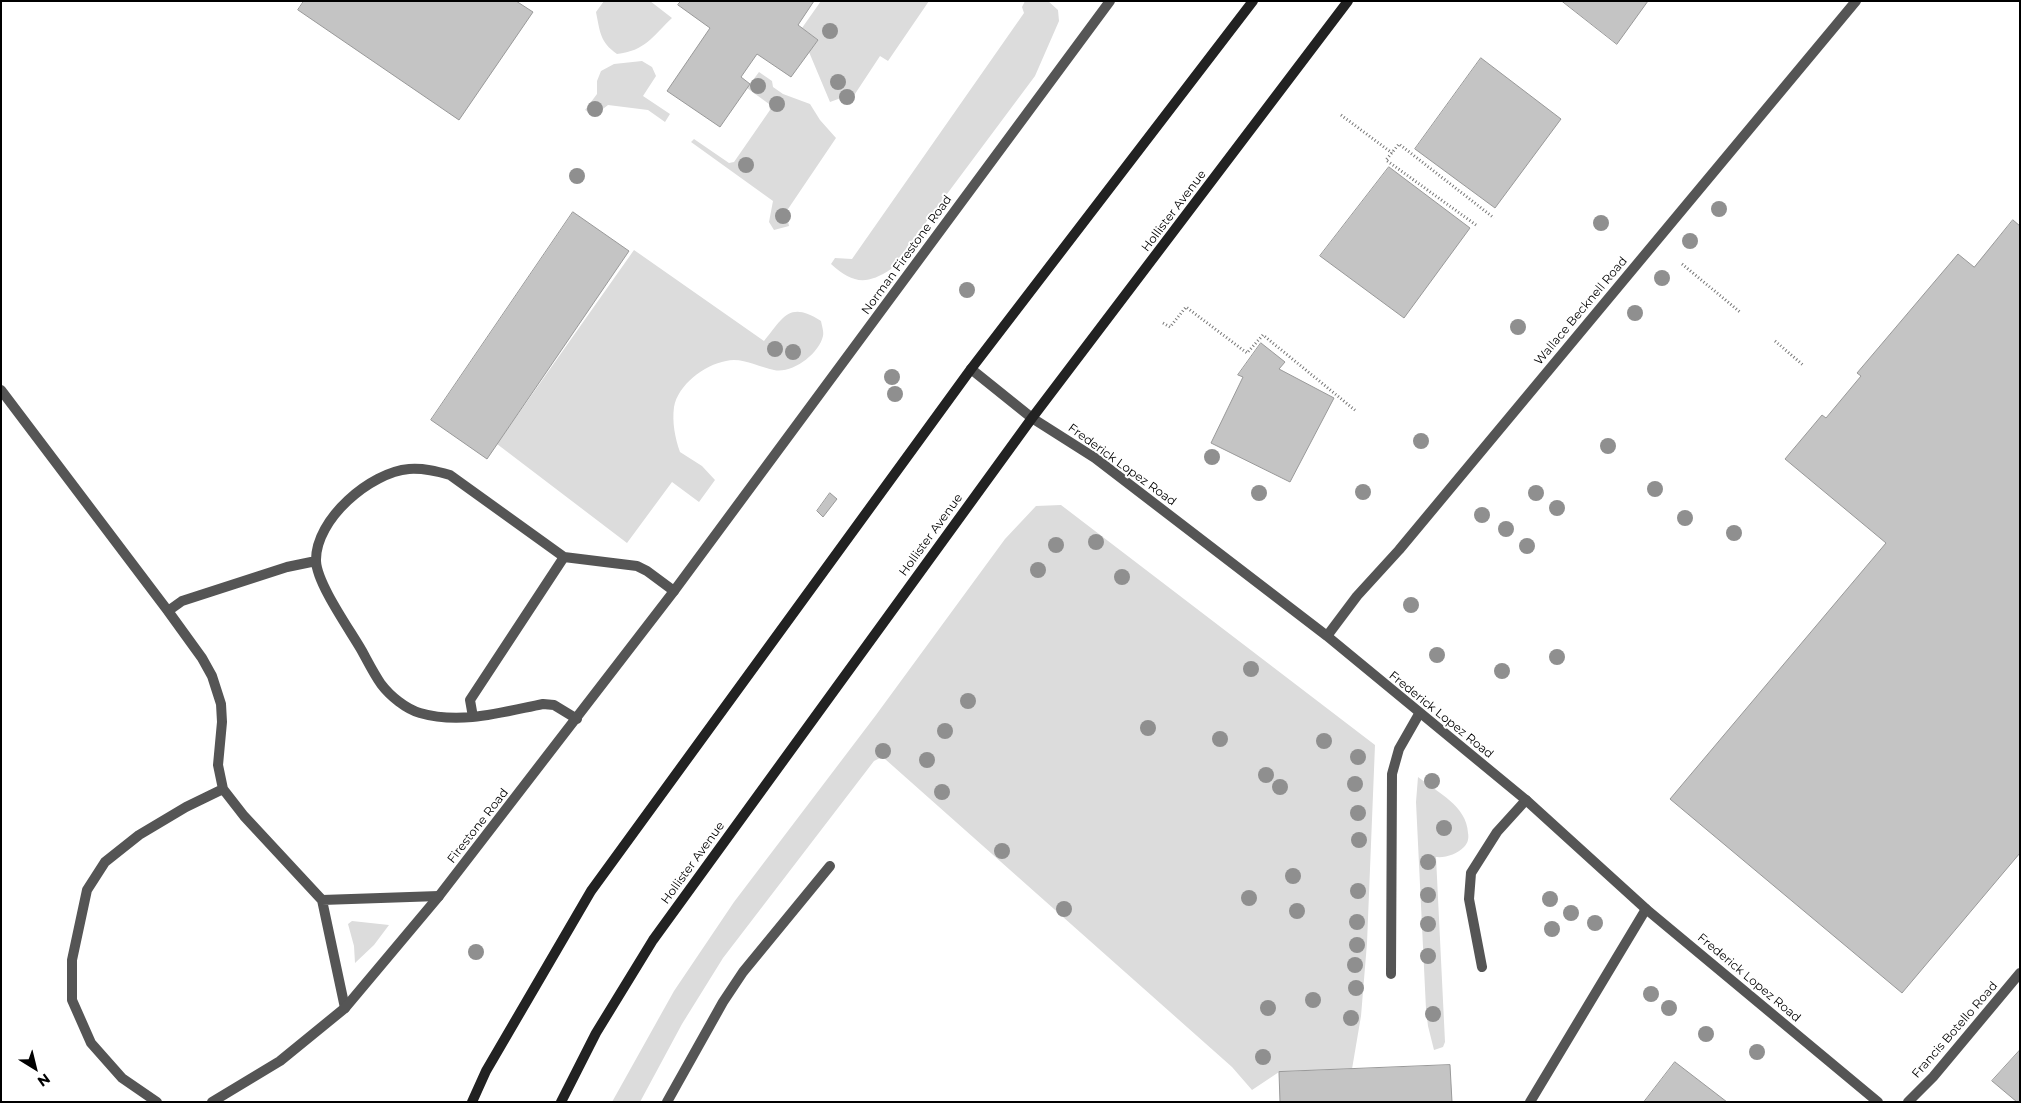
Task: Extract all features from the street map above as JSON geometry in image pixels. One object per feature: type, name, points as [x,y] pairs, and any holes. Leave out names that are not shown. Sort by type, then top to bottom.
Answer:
[{"type":"main road","points":[[472,1102],[486,1071],[591,891],[971,370],[1253,1]]},
{"type":"main road","name":"Hollister Avenue","points":[[561,1102],[596,1034],[652,940],[1032,418],[1348,1]]},
{"type":"street","name":"Norman Firestone Road","points":[[724,524],[1110,1]]},
{"type":"street","name":"Wallace Becknell Road","points":[[1327,636],[1353,601],[1398,550],[1856,1]]},
{"type":"street","name":"Frederick Lopez Road","points":[[971,370],[1032,418],[1095,458],[1327,636],[1419,714],[1526,800],[1646,908],[1878,1102]]},
{"type":"street","points":[[1,390],[202,658],[212,676],[221,704],[222,722],[218,765],[223,789],[244,816],[322,900],[345,1008]]},
{"type":"street","points":[[577,719],[554,706],[543,704],[458,719],[438,717],[418,713],[398,701],[381,684],[323,584],[316,561],[320,540],[330,520],[344,503],[361,489],[384,476],[407,469],[430,468],[450,476],[564,557],[637,566],[647,570],[674,591]]},
{"type":"street","name":"Firestone Road","points":[[212,1102],[280,1061],[345,1008],[440,896],[724,524]]},
{"type":"street","points":[[473,717],[470,700],[564,557]]},
{"type":"street","points":[[168,611],[182,601],[287,567],[316,561]]},
{"type":"street","points":[[1390,974],[1392,774],[1399,749],[1419,714]]},
{"type":"street","points":[[157,1102],[122,1078],[91,1043],[72,1000],[72,960],[87,890],[105,862],[138,835],[186,807],[223,789]]},
{"type":"street","points":[[1482,967],[1469,899],[1471,873],[1497,832],[1526,800]]},
{"type":"street","points":[[666,1102],[723,1002],[743,972],[830,866]]},
{"type":"street","points":[[322,900],[440,896]]},
{"type":"street","points":[[1530,1102],[1646,908]]},
{"type":"street","name":"Francis Botello Road","points":[[1908,1102],[1933,1077],[2020,973]]},
{"type":"path","points":[[1341,115],[1392,153]]},
{"type":"path","points":[[1476,225],[1386,160],[1399,144],[1494,218]]},
{"type":"path","points":[[1682,264],[1740,312]]},
{"type":"path","points":[[1163,323],[1170,327],[1186,307],[1247,353],[1263,335],[1356,411]]},
{"type":"path","points":[[1775,341],[1803,365]]},
{"type":"shaded area","points":[[604,1],[650,1],[672,18],[654,37],[642,46],[635,50],[617,54],[604,41],[600,31],[596,12]]},
{"type":"shaded area","points":[[821,1],[929,1],[888,61],[880,56],[851,100],[841,98],[830,102],[809,52],[818,40],[802,28]]},
{"type":"shaded area","points":[[1025,1],[1048,1],[1058,10],[1059,21],[1035,76],[891,269],[867,280],[860,280],[846,275],[831,264],[835,258],[852,259],[1024,13],[1022,7]]},
{"type":"shaded area","points":[[642,61],[652,67],[656,76],[643,96],[670,114],[665,122],[648,110],[608,105],[595,115],[585,110],[597,94],[597,81],[601,71],[614,64]]},
{"type":"shaded area","points":[[759,72],[772,81],[773,87],[783,94],[810,104],[820,120],[836,138],[786,212],[789,226],[774,230],[769,222],[773,201],[691,142],[694,139],[729,163],[734,162],[770,110],[769,104],[747,88]]},
{"type":"shaded area","points":[[634,250],[764,341],[782,319],[794,312],[810,315],[821,321],[823,334],[820,343],[810,356],[789,369],[774,370],[744,361],[732,360],[709,367],[686,384],[676,399],[673,413],[678,447],[680,452],[702,466],[715,480],[699,502],[672,482],[627,543],[497,444]]},
{"type":"shaded area","points":[[1061,505],[1375,745],[1367,943],[1361,1016],[1352,1069],[1279,1072],[1252,1090],[1232,1067],[885,759],[880,758],[874,761],[723,958],[682,1024],[640,1102],[612,1102],[674,991],[734,902],[876,715],[1005,539],[1036,506]]},
{"type":"shaded area","points":[[1418,777],[1457,807],[1466,823],[1468,835],[1466,844],[1458,852],[1436,857],[1445,1042],[1443,1047],[1434,1050],[1426,1009],[1416,802]]},
{"type":"shaded area","points":[[352,921],[389,925],[374,945],[355,963],[354,946],[348,924]]},
{"type":"building","points":[[304,1],[516,1],[533,12],[459,120],[298,10]]},
{"type":"building","points":[[681,1],[814,1],[798,25],[818,40],[791,77],[757,54],[741,77],[750,84],[720,127],[667,91],[710,28],[678,5]]},
{"type":"building","points":[[1562,1],[1648,1],[1617,44]]},
{"type":"building","points":[[1481,58],[1561,119],[1495,208],[1415,149]]},
{"type":"building","points":[[1389,167],[1470,228],[1404,318],[1320,256]]},
{"type":"building","points":[[573,212],[629,251],[487,459],[431,420]]},
{"type":"building","points":[[2013,220],[2020,226],[2020,853],[1902,993],[1670,799],[1886,543],[1785,459],[1822,415],[1826,418],[1861,376],[1857,373],[1958,254],[1974,267]]},
{"type":"building","points":[[1261,343],[1285,362],[1279,369],[1334,398],[1290,482],[1211,443],[1243,377],[1238,375]]},
{"type":"building","points":[[830,493],[837,499],[823,517],[817,511]]},
{"type":"building","points":[[2020,1050],[2020,1102],[2017,1102],[1992,1081]]},
{"type":"building","points":[[1675,1062],[1727,1102],[1644,1102]]},
{"type":"building","points":[[1450,1065],[1452,1102],[1280,1102],[1279,1072]]}]
